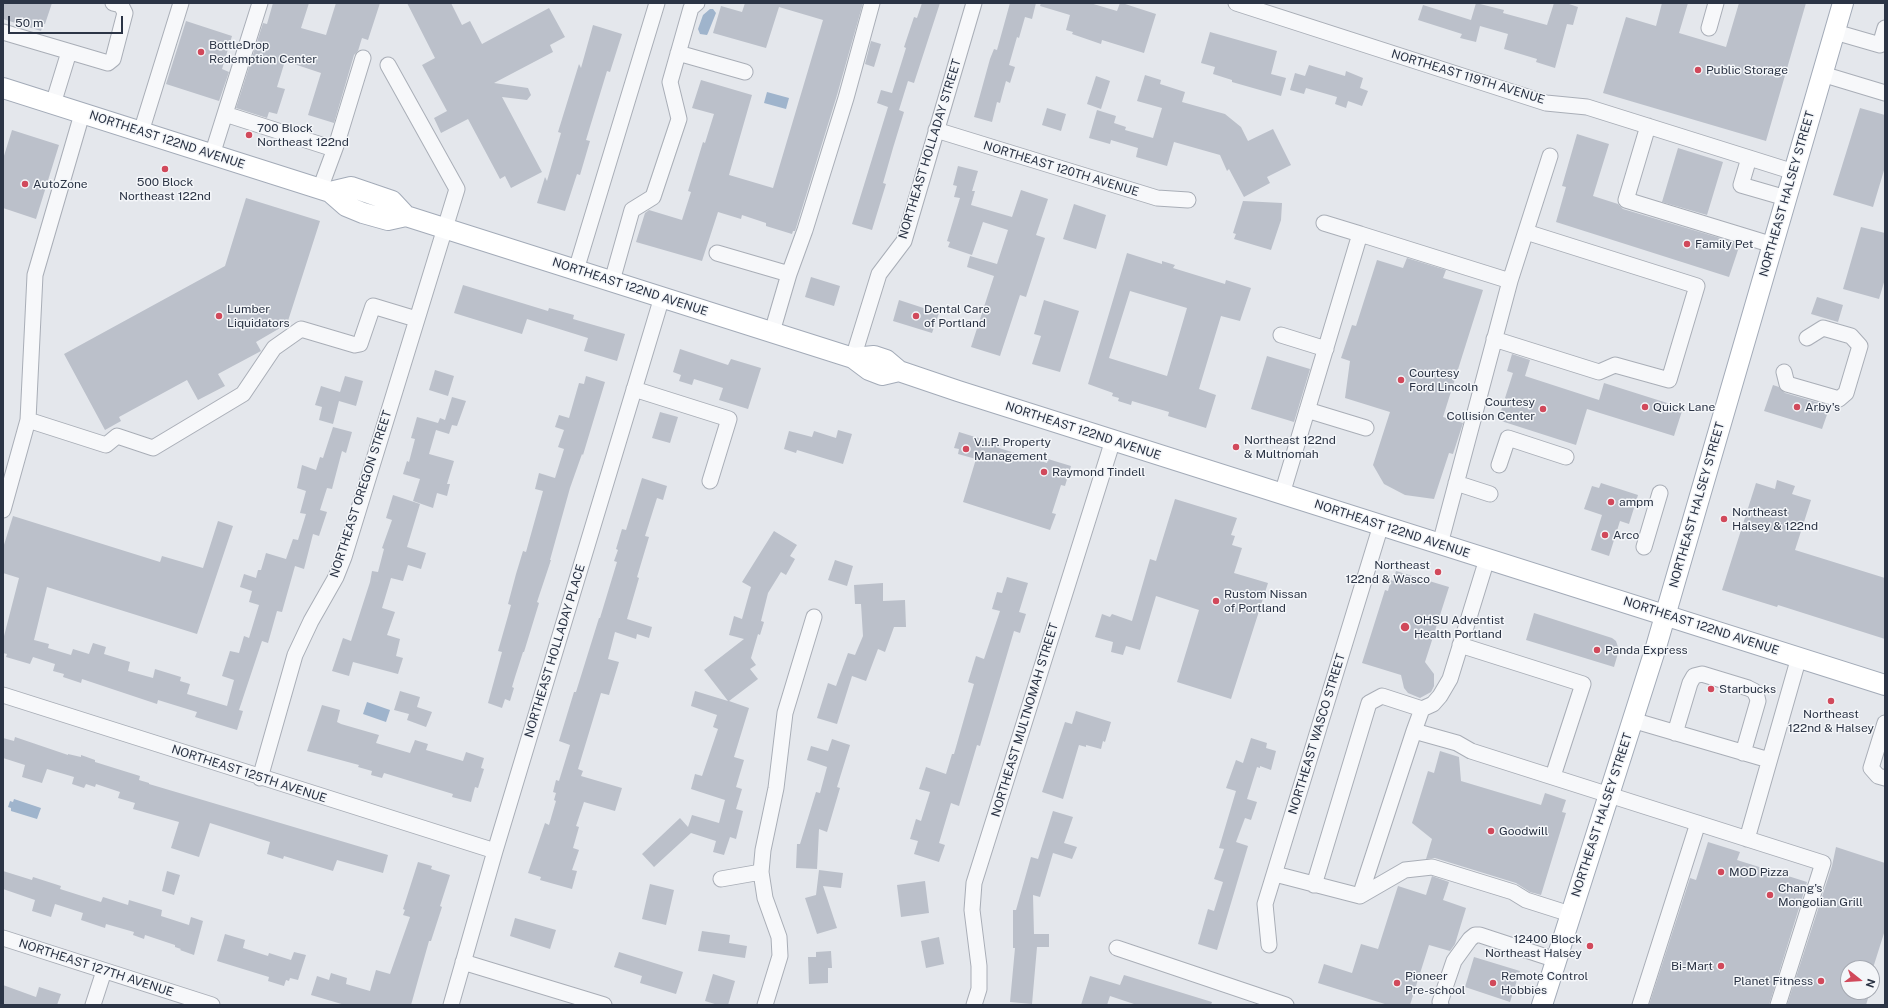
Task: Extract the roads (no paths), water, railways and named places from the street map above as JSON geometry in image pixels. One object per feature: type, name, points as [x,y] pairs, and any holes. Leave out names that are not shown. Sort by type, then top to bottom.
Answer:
[{"type":"main road","name":"NORTHEAST HALSEY STREET","points":[[1542,1005],[1665,615],[1843,3]]},
{"type":"main road","name":"NORTHEAST 122ND AVENUE","points":[[3,88],[325,191],[351,187],[358,189],[392,201],[406,216],[853,358],[874,356],[886,360],[899,372],[1885,685]]},
{"type":"street","points":[[3,32],[105,63],[111,61],[125,13],[121,5],[113,3]]},
{"type":"street","points":[[140,132],[181,3]]},
{"type":"street","points":[[212,155],[260,3]]},
{"type":"street","points":[[576,270],[657,3]]},
{"type":"street","points":[[612,281],[632,210],[653,198],[678,120],[670,82],[691,8],[697,3]]},
{"type":"street","points":[[772,332],[789,274],[805,230],[844,106],[872,3]]},
{"type":"street","name":"NORTHEAST HOLLADAY STREET","points":[[853,358],[879,274],[904,241],[974,3]]},
{"type":"street","name":"NORTHEAST 119TH AVENUE","points":[[1236,3],[1546,103],[1587,107],[1794,172]]},
{"type":"street","points":[[1709,28],[1716,3]]},
{"type":"street","points":[[1835,32],[1880,45],[1885,28]]},
{"type":"street","points":[[53,104],[69,52]]},
{"type":"street","points":[[678,53],[745,72]]},
{"type":"street","points":[[325,191],[334,149],[363,58]]},
{"type":"street","name":"NORTHEAST OREGON STREET","points":[[260,778],[295,655],[311,621],[336,577],[344,556],[457,189],[388,65]]},
{"type":"street","points":[[1822,74],[1885,93]]},
{"type":"street","points":[[3,510],[28,420],[35,275],[82,114]]},
{"type":"street","points":[[225,114],[334,149]]},
{"type":"street","points":[[1648,126],[1626,200],[1773,245]]},
{"type":"street","name":"NORTHEAST 120TH AVENUE","points":[[936,130],[1158,198],[1188,200]]},
{"type":"street","points":[[1440,544],[1510,281],[1550,156]]},
{"type":"street","points":[[1749,158],[1741,185],[1786,198]]},
{"type":"street","points":[[1324,224],[1510,281]]},
{"type":"street","points":[[1494,339],[1599,372],[1615,365],[1668,380],[1697,286],[1526,232]]},
{"type":"street","points":[[1282,494],[1360,234]]},
{"type":"street","points":[[717,253],[789,274]]},
{"type":"street","name":"NORTHEAST HOLLADAY PLACE","points":[[451,1005],[495,851],[662,297]]},
{"type":"street","points":[[28,420],[106,444],[117,436],[153,448],[243,394],[274,348],[301,329],[355,345],[360,344],[373,306],[416,319]]},
{"type":"street","points":[[1784,372],[1787,384],[1839,399],[1846,393],[1860,346],[1851,336],[1823,328],[1807,338]]},
{"type":"street","points":[[1281,335],[1326,349]]},
{"type":"street","points":[[634,389],[729,419],[710,481]]},
{"type":"street","points":[[1307,410],[1366,428]]},
{"type":"street","points":[[1499,465],[1508,438],[1566,457]]},
{"type":"street","name":"NORTHEAST MULTNOMAH STREET","points":[[974,1005],[979,989],[979,966],[972,910],[974,883],[1113,440]]},
{"type":"street","points":[[1456,483],[1490,494]]},
{"type":"street","points":[[1644,547],[1660,492]]},
{"type":"street","name":"NORTHEAST WASCO STREET","points":[[1269,945],[1266,904],[1381,525]]},
{"type":"street","points":[[1314,886],[1369,702],[1382,696],[1422,709],[1433,704],[1440,696],[1450,679],[1487,559]]},
{"type":"street","points":[[765,1005],[780,956],[779,937],[765,898],[761,872],[764,844],[776,788],[785,713],[814,617]]},
{"type":"street","points":[[1460,645],[1583,684],[1553,776]]},
{"type":"street","points":[[1747,838],[1799,658]]},
{"type":"street","points":[[1674,732],[1690,683],[1694,676],[1702,674],[1754,691],[1758,701],[1743,753]]},
{"type":"street","name":"NORTHEAST 125TH AVENUE","points":[[3,695],[260,778],[495,851]]},
{"type":"street","points":[[1360,896],[1422,709]]},
{"type":"street","points":[[1632,720],[1769,760]]},
{"type":"street","points":[[1885,723],[1871,768],[1878,776],[1885,778]]},
{"type":"street","points":[[1414,731],[1457,743],[1470,751],[1553,776],[1823,863],[1778,1005]]},
{"type":"street","points":[[1640,1005],[1698,823]]},
{"type":"street","points":[[1275,874],[1314,886],[1360,896],[1405,870],[1432,867],[1513,892],[1526,900],[1570,914]]},
{"type":"street","points":[[721,879],[761,872]]},
{"type":"street","points":[[1440,1005],[1454,961],[1470,939],[1475,935],[1480,935],[1556,960]]},
{"type":"street","name":"NORTHEAST 127TH AVENUE","points":[[3,938],[212,1005]]},
{"type":"street","points":[[1117,948],[1286,1005]]},
{"type":"street","points":[[463,962],[604,1005]]},
{"type":"street","points":[[94,1005],[104,971]]},
{"type":"water","points":[[710,9],[713,9],[716,13],[708,33],[707,35],[700,34],[698,29],[703,15]]},
{"type":"water","points":[[767,92],[789,98],[786,109],[764,103]]},
{"type":"water","points":[[367,702],[390,710],[386,722],[363,714]]},
{"type":"water","points":[[14,799],[41,808],[37,819],[11,811],[11,808],[8,807],[10,801],[13,802]]},
{"type":"place","name":"BottleDrop Redemption Center","points":[[201,52]]},
{"type":"place","name":"Public Storage","points":[[1698,70]]},
{"type":"place","name":"700 Block Northeast 122nd","points":[[249,135]]},
{"type":"place","name":"500 Block Northeast 122nd","points":[[165,169]]},
{"type":"place","name":"AutoZone","points":[[25,184]]},
{"type":"place","name":"Family Pet","points":[[1687,244]]},
{"type":"place","name":"Lumber Liquidators","points":[[219,316]]},
{"type":"place","name":"Dental Care of Portland","points":[[916,316]]},
{"type":"place","name":"Courtesy Ford Lincoln","points":[[1401,380]]},
{"type":"place","name":"Quick Lane","points":[[1645,407]]},
{"type":"place","name":"Arby's","points":[[1797,407]]},
{"type":"place","name":"Courtesy Collision Center","points":[[1543,409]]},
{"type":"place","name":"Northeast 122nd & Multnomah","points":[[1236,447]]},
{"type":"place","name":"V.I.P. Property Management","points":[[966,449]]},
{"type":"place","name":"Raymond Tindell","points":[[1044,472]]},
{"type":"place","name":"ampm","points":[[1611,502]]},
{"type":"place","name":"Northeast Halsey & 122nd","points":[[1724,519]]},
{"type":"place","name":"Arco","points":[[1605,535]]},
{"type":"place","name":"Northeast 122nd & Wasco","points":[[1438,572]]},
{"type":"place","name":"Rustom Nissan of Portland","points":[[1216,601]]},
{"type":"place","name":"OHSU Adventist Health Portland","points":[[1405,627]]},
{"type":"place","name":"Panda Express","points":[[1597,650]]},
{"type":"place","name":"Starbucks","points":[[1711,689]]},
{"type":"place","name":"Northeast 122nd & Halsey","points":[[1831,701]]},
{"type":"place","name":"Goodwill","points":[[1491,831]]},
{"type":"place","name":"MOD Pizza","points":[[1721,872]]},
{"type":"place","name":"Chang's Mongolian Grill","points":[[1770,895]]},
{"type":"place","name":"12400 Block Northeast Halsey","points":[[1590,946]]},
{"type":"place","name":"Bi-Mart","points":[[1721,966]]},
{"type":"place","name":"Planet Fitness","points":[[1821,981]]},
{"type":"place","name":"Pioneer Pre-school","points":[[1397,983]]},
{"type":"place","name":"Remote Control Hobbies","points":[[1493,983]]}]
